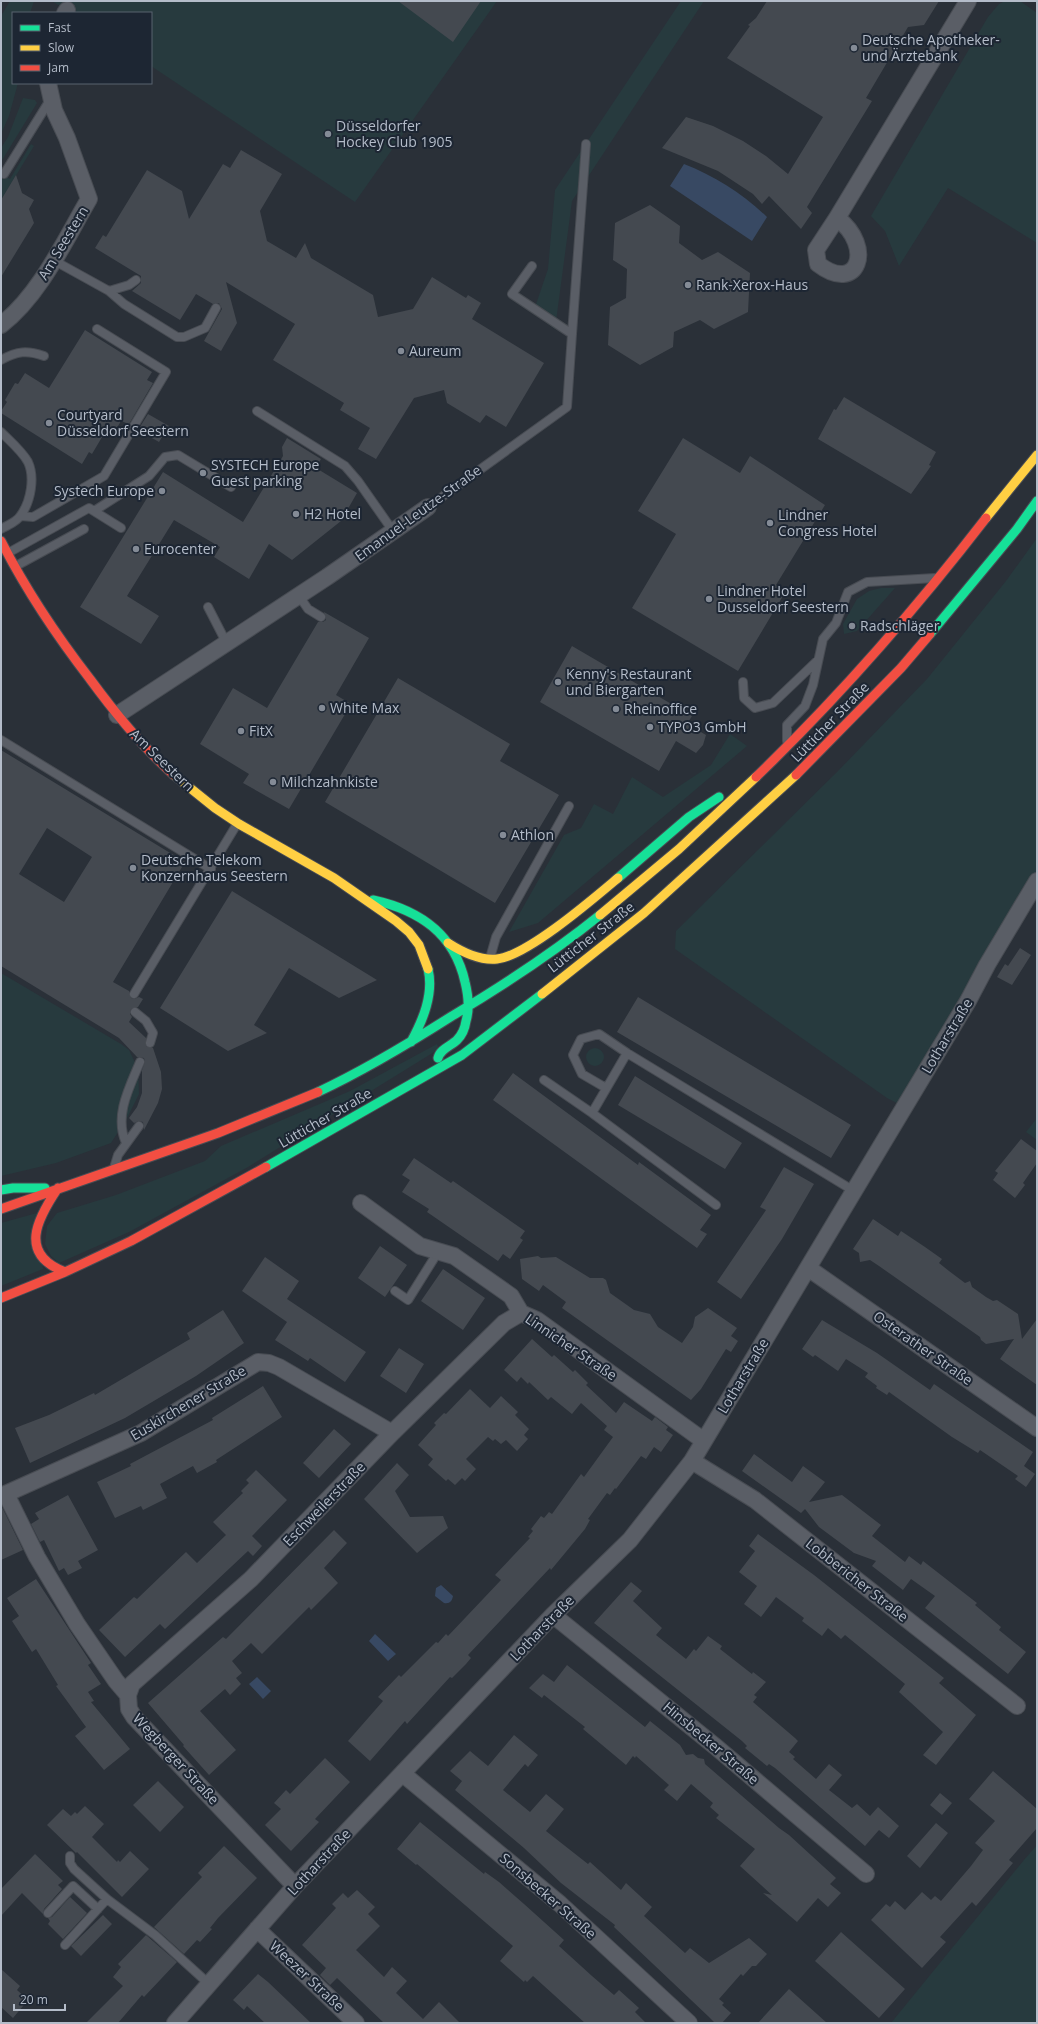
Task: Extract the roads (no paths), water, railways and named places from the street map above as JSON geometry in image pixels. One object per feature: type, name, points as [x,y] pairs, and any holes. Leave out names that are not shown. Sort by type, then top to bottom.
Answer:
[{"type":"main road","name":"Lütticher Straße","points":[[1,1209],[197,1141],[346,1078],[410,1043],[501,987],[552,952],[704,826],[787,744],[881,647],[1037,455]]},
{"type":"main road","name":"Lütticher Straße","points":[[1,1298],[65,1272],[131,1241],[295,1151],[462,1055],[519,1012],[644,913],[807,766],[901,668],[1017,529],[1037,501]]},
{"type":"main road","name":"Am Seestern","points":[[3,548],[46,620],[117,715],[148,751],[194,792],[238,823],[368,898]]},
{"type":"main road","points":[[448,943],[466,954],[490,959],[502,958],[516,953],[534,942],[614,882],[711,800],[744,787]]},
{"type":"main road","points":[[368,898],[401,906],[434,928],[448,943],[459,962],[466,981],[468,1007],[466,1023],[462,1034],[454,1043],[439,1053],[436,1071]]},
{"type":"main road","points":[[368,898],[409,932],[420,948],[429,972],[430,993],[427,1009],[420,1027],[410,1043]]},
{"type":"main road","points":[[1,1190],[13,1188],[58,1188],[39,1222],[35,1244],[43,1260],[65,1272]]},
{"type":"street","points":[[836,218],[968,1]]},
{"type":"street","name":"Am Seestern","points":[[1,325],[25,302],[53,260],[89,199],[67,138],[50,100],[48,84]]},
{"type":"street","name":"Emanuel-Leutze-Straße","points":[[117,715],[226,642],[299,596],[428,507]]},
{"type":"street","name":"Lotharstraße","points":[[175,2023],[295,1886],[553,1615],[630,1540],[692,1461],[968,1001],[987,965],[1037,881]]},
{"type":"street","name":"Linnicher Straße","points":[[362,1203],[420,1246],[454,1256],[511,1296],[521,1313],[537,1320],[704,1441]]},
{"type":"street","name":"Osterather Straße","points":[[808,1268],[1037,1428]]},
{"type":"street","name":"Eschweilerstraße","points":[[128,1695],[132,1684],[251,1579],[392,1433],[504,1323],[521,1313]]},
{"type":"street","name":"Euskirchener Straße","points":[[4,1495],[141,1433],[258,1362],[269,1363],[280,1367],[392,1433]]},
{"type":"street","name":"Lobbericher Straße","points":[[692,1461],[755,1500],[1017,1706]]},
{"type":"street","name":"Wegberger Straße","points":[[4,1495],[41,1564],[77,1624],[116,1681],[128,1695],[129,1709],[134,1717],[295,1886]]},
{"type":"street","name":"Hinsbecker Straße","points":[[553,1615],[716,1747],[866,1874]]},
{"type":"street","name":"Sonsbecker Straße","points":[[403,1774],[560,1904],[690,2023]]},
{"type":"street","name":"Weezer Straße","points":[[258,1929],[356,2023]]},
{"type":"lane","points":[[4,174],[50,100]]},
{"type":"lane","name":"Emanuel-Leutze-Straße","points":[[428,507],[451,492],[483,466],[567,407],[586,144]]},
{"type":"lane","points":[[53,260],[109,291],[124,304],[177,337],[184,337],[205,328],[216,308]]},
{"type":"lane","points":[[532,266],[512,294],[572,334]]},
{"type":"lane","points":[[109,291],[129,285],[136,280]]},
{"type":"lane","points":[[21,516],[33,517],[104,476],[166,372],[97,329]]},
{"type":"lane","points":[[1,360],[31,351],[44,356]]},
{"type":"lane","points":[[257,411],[345,466],[358,481],[393,531]]},
{"type":"lane","points":[[1,432],[22,454],[30,469],[31,488],[21,516],[14,522],[1,529]]},
{"type":"lane","points":[[94,511],[149,476],[165,457],[178,455],[232,487]]},
{"type":"lane","points":[[3,548],[88,508],[121,528]]},
{"type":"lane","points":[[15,567],[84,529]]},
{"type":"lane","points":[[787,744],[787,725],[805,706],[813,685],[823,639],[836,623],[848,592],[867,582],[938,578]]},
{"type":"lane","points":[[299,596],[308,609],[321,616]]},
{"type":"lane","points":[[208,607],[226,642]]},
{"type":"lane","points":[[743,682],[744,698],[755,708],[773,703],[818,660]]},
{"type":"lane","points":[[2,737],[211,869]]},
{"type":"lane","points":[[490,959],[496,937],[569,806]]},
{"type":"lane","points":[[134,994],[238,823]]},
{"type":"lane","points":[[135,1012],[146,1021],[153,1033],[150,1043]]},
{"type":"lane","points":[[606,1088],[582,1074],[573,1056],[581,1039],[599,1034],[627,1053],[854,1191]]},
{"type":"lane","points":[[592,1113],[627,1053]]},
{"type":"lane","points":[[126,1143],[121,1132],[123,1106],[140,1062]]},
{"type":"lane","points":[[544,1080],[592,1113],[716,1205]]},
{"type":"lane","points":[[114,1169],[116,1158],[139,1126]]},
{"type":"lane","points":[[395,1291],[408,1300],[438,1252]]},
{"type":"lane","points":[[70,1856],[70,1863],[74,1869],[107,1899],[155,1935],[209,1984]]},
{"type":"lane","points":[[48,1913],[73,1886],[98,1909]]},
{"type":"lane","points":[[65,1944],[107,1899]]},
{"type":"water","points":[[684,164],[707,174],[728,186],[767,217],[752,241],[670,186]]},
{"type":"water","points":[[441,1585],[453,1596],[449,1603],[444,1603],[435,1596],[436,1588]]},
{"type":"water","points":[[375,1634],[396,1654],[388,1661],[369,1641]]},
{"type":"water","points":[[257,1677],[271,1691],[263,1699],[249,1684]]},
{"type":"place","name":"Deutsche Apotheker- und Ärztebank","points":[[854,48]]},
{"type":"place","name":"Düsseldorfer Hockey Club 1905","points":[[328,134]]},
{"type":"place","name":"Rank-Xerox-Haus","points":[[688,285]]},
{"type":"place","name":"Aureum","points":[[401,351]]},
{"type":"place","name":"Courtyard Düsseldorf Seestern","points":[[49,423]]},
{"type":"place","name":"SYSTECH Europe Guest parking","points":[[203,473]]},
{"type":"place","name":"Systech Europe","points":[[162,491]]},
{"type":"place","name":"H2 Hotel","points":[[296,514]]},
{"type":"place","name":"Lindner Congress Hotel","points":[[770,523]]},
{"type":"place","name":"Eurocenter","points":[[136,549]]},
{"type":"place","name":"Lindner Hotel Dusseldorf Seestern","points":[[709,599]]},
{"type":"place","name":"Radschläger","points":[[852,626]]},
{"type":"place","name":"Kenny's Restaurant und Biergarten","points":[[558,682]]},
{"type":"place","name":"White Max","points":[[322,708]]},
{"type":"place","name":"Rheinoffice","points":[[616,709]]},
{"type":"place","name":"TYPO3 GmbH","points":[[650,727]]},
{"type":"place","name":"FitX","points":[[241,731]]},
{"type":"place","name":"Milchzahnkiste","points":[[273,782]]},
{"type":"place","name":"Athlon","points":[[503,835]]},
{"type":"place","name":"Deutsche Telekom Konzernhaus Seestern","points":[[133,868]]}]
